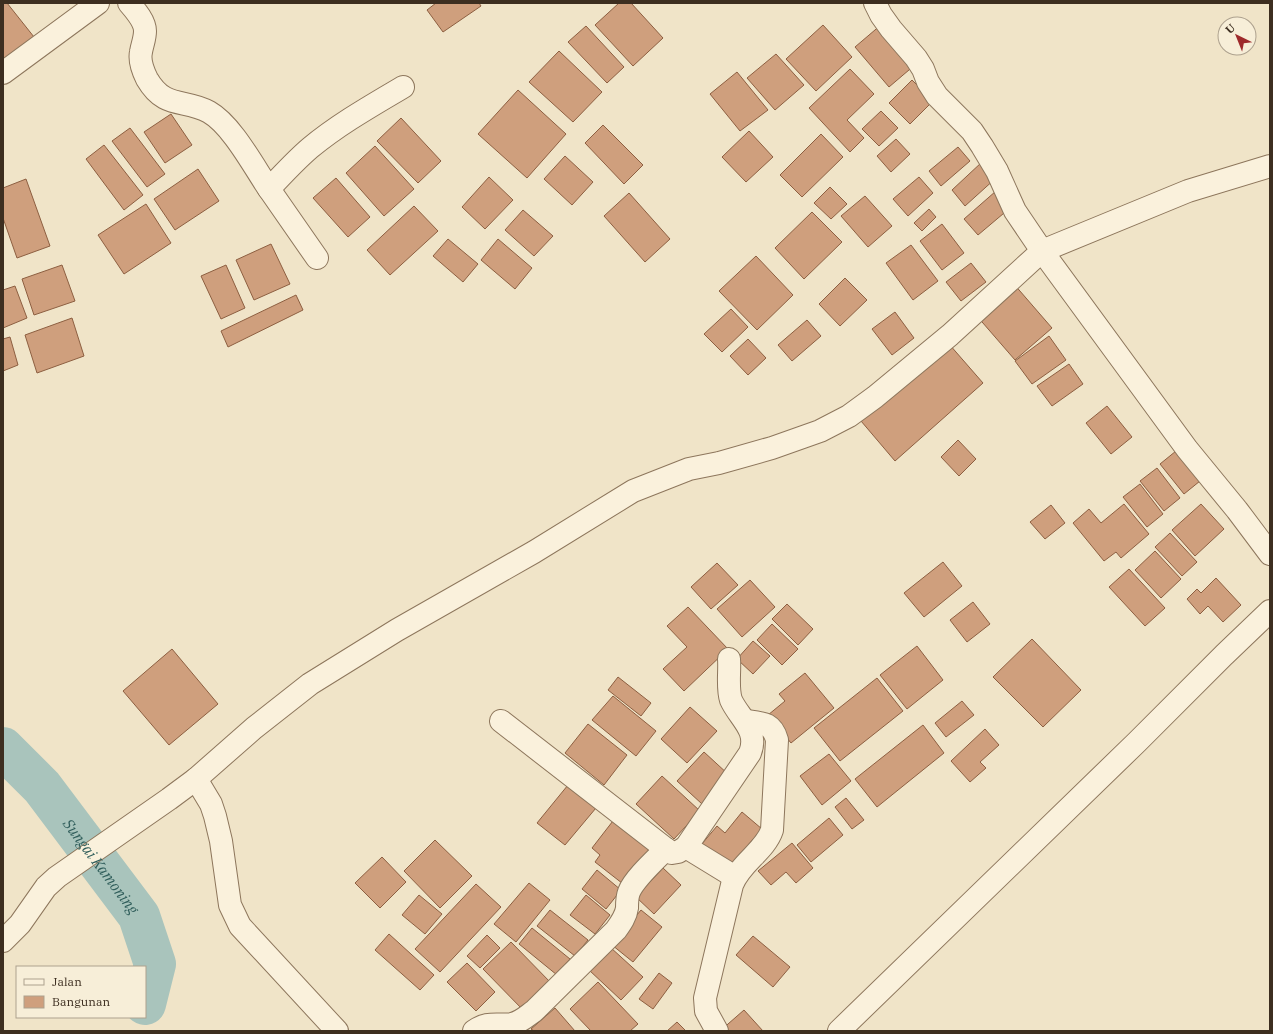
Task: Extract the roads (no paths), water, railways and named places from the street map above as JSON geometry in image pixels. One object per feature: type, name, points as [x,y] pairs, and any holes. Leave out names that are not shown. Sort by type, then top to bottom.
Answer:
[{"type":"street","points":[[3,73],[98,3]]},
{"type":"street","points":[[129,3],[136,10],[146,30],[140,53],[141,63],[146,78],[154,89],[165,99],[208,112],[221,122],[238,144],[317,258]]},
{"type":"street","points":[[876,3],[891,29],[916,58],[937,96],[972,131],[996,171],[1016,211],[1042,251],[1186,449],[1237,510],[1270,554]]},
{"type":"street","points":[[269,189],[306,152],[325,137],[364,110],[403,87]]},
{"type":"street","points":[[3,941],[20,924],[46,887],[57,877],[169,799],[254,728],[310,684],[397,630],[534,552],[632,491],[689,469],[719,463],[772,448],[820,431],[849,416],[897,380],[950,335],[1042,251],[1188,191],[1270,166]]},
{"type":"street","points":[[839,1031],[1138,742],[1270,611]]},
{"type":"street","points":[[474,1031],[488,1024],[512,1024],[522,1020],[534,1011],[616,930],[625,915],[629,890],[635,882],[676,848],[750,753],[753,746],[753,740],[745,722],[732,700],[730,692],[729,659]]},
{"type":"street","points":[[501,721],[676,848],[735,877]]},
{"type":"street","points":[[717,1031],[706,1011],[705,998],[735,877],[766,841],[772,830],[777,740],[775,733],[770,727],[763,723],[745,722]]},
{"type":"street","points":[[196,778],[211,804],[215,816],[221,842],[230,905],[240,926],[337,1031]]},
{"type":"waterway","name":"Sungai Kamoning","points":[[3,748],[42,787],[139,916],[155,964],[146,1000]]}]
